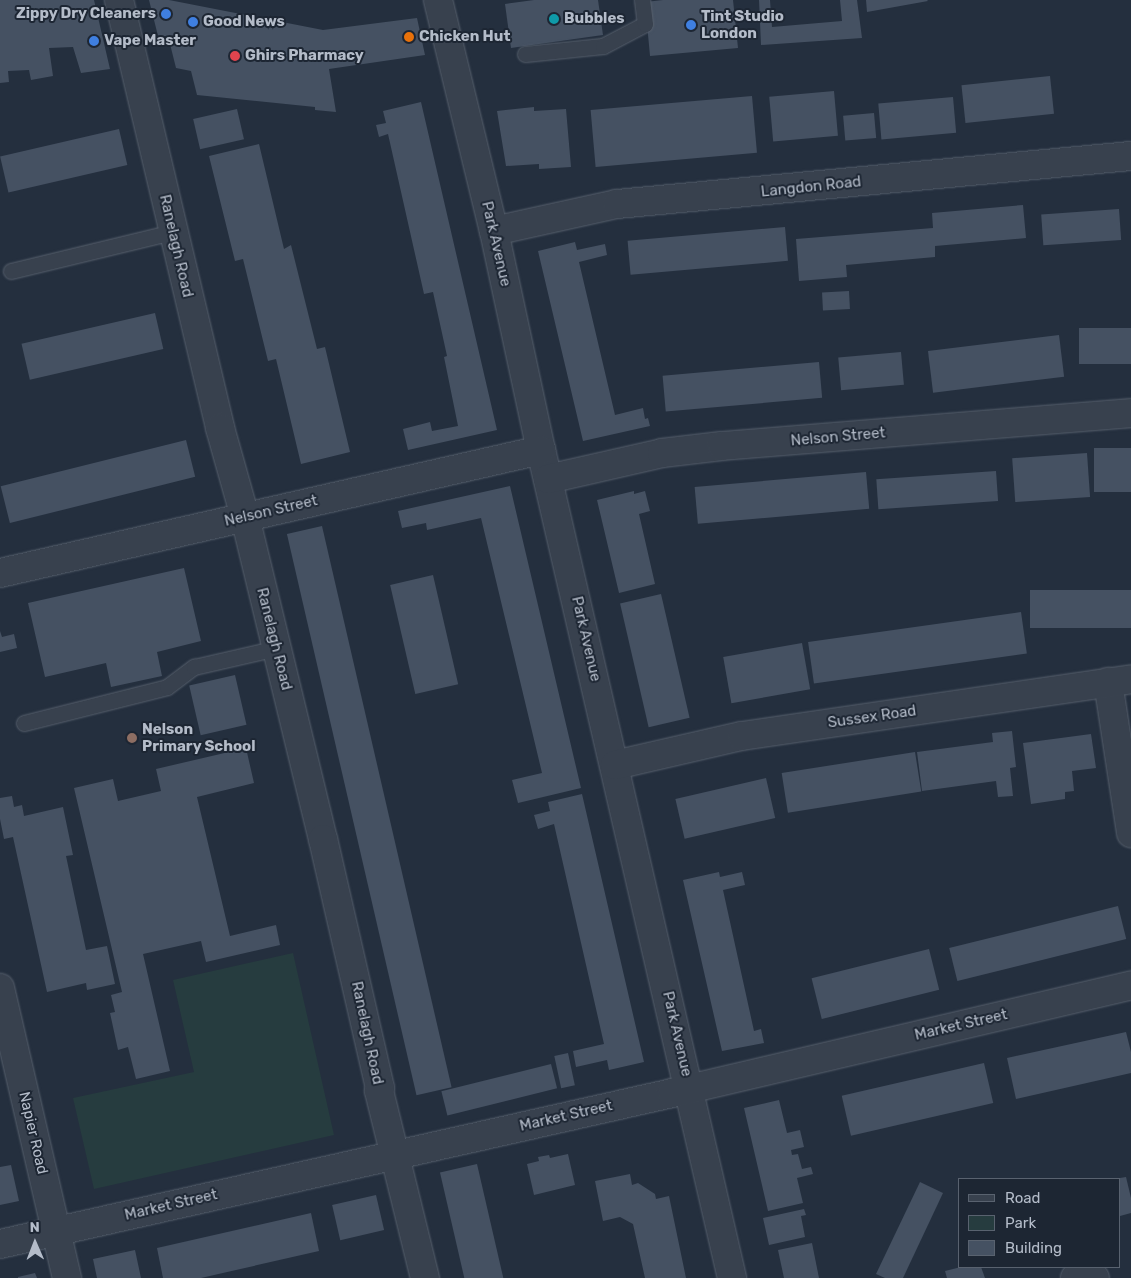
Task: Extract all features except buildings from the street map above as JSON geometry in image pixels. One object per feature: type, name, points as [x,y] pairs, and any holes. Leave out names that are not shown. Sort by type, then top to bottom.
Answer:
[{"type":"street","name":"Ranelagh Road","points":[[119,0],[172,232],[277,648],[425,1278]]},
{"type":"street","name":"Park Avenue","points":[[438,0],[494,231],[541,450],[690,1089],[732,1278]]},
{"type":"street","name":"Langdon Road","points":[[494,231],[617,204],[1131,156]]},
{"type":"street","name":"Nelson Street","points":[[548,479],[662,454],[722,446],[1131,413]]},
{"type":"street","name":"Nelson Street","points":[[0,573],[541,450]]},
{"type":"street","name":"Sussex Road","points":[[615,765],[742,736],[1120,681]]},
{"type":"street","points":[[1120,681],[1131,833]]},
{"type":"street","name":"Market Street","points":[[0,1244],[690,1089],[1131,985]]},
{"type":"street","name":"Napier Road","points":[[0,988],[67,1278]]},
{"type":"street","points":[[1074,1278],[1082,1276],[1095,1278]]},
{"type":"lane","points":[[525,54],[603,46],[645,24],[642,0]]},
{"type":"lane","points":[[11,271],[172,232]]},
{"type":"lane","points":[[24,724],[167,687],[194,667],[277,648]]},
{"type":"green space","points":[[293,953],[334,1135],[94,1189],[73,1098],[194,1072],[173,980]]},
{"type":"place","name":"Zippy Dry Cleaners","points":[[166,14]]},
{"type":"place","name":"Bubbles","points":[[554,19]]},
{"type":"place","name":"Good News","points":[[193,22]]},
{"type":"place","name":"Tint Studio London","points":[[691,25]]},
{"type":"place","name":"Chicken Hut","points":[[409,37]]},
{"type":"place","name":"Vape Master","points":[[94,41]]},
{"type":"place","name":"Ghirs Pharmacy","points":[[235,56]]},
{"type":"place","name":"Nelson Primary School","points":[[132,738]]}]
